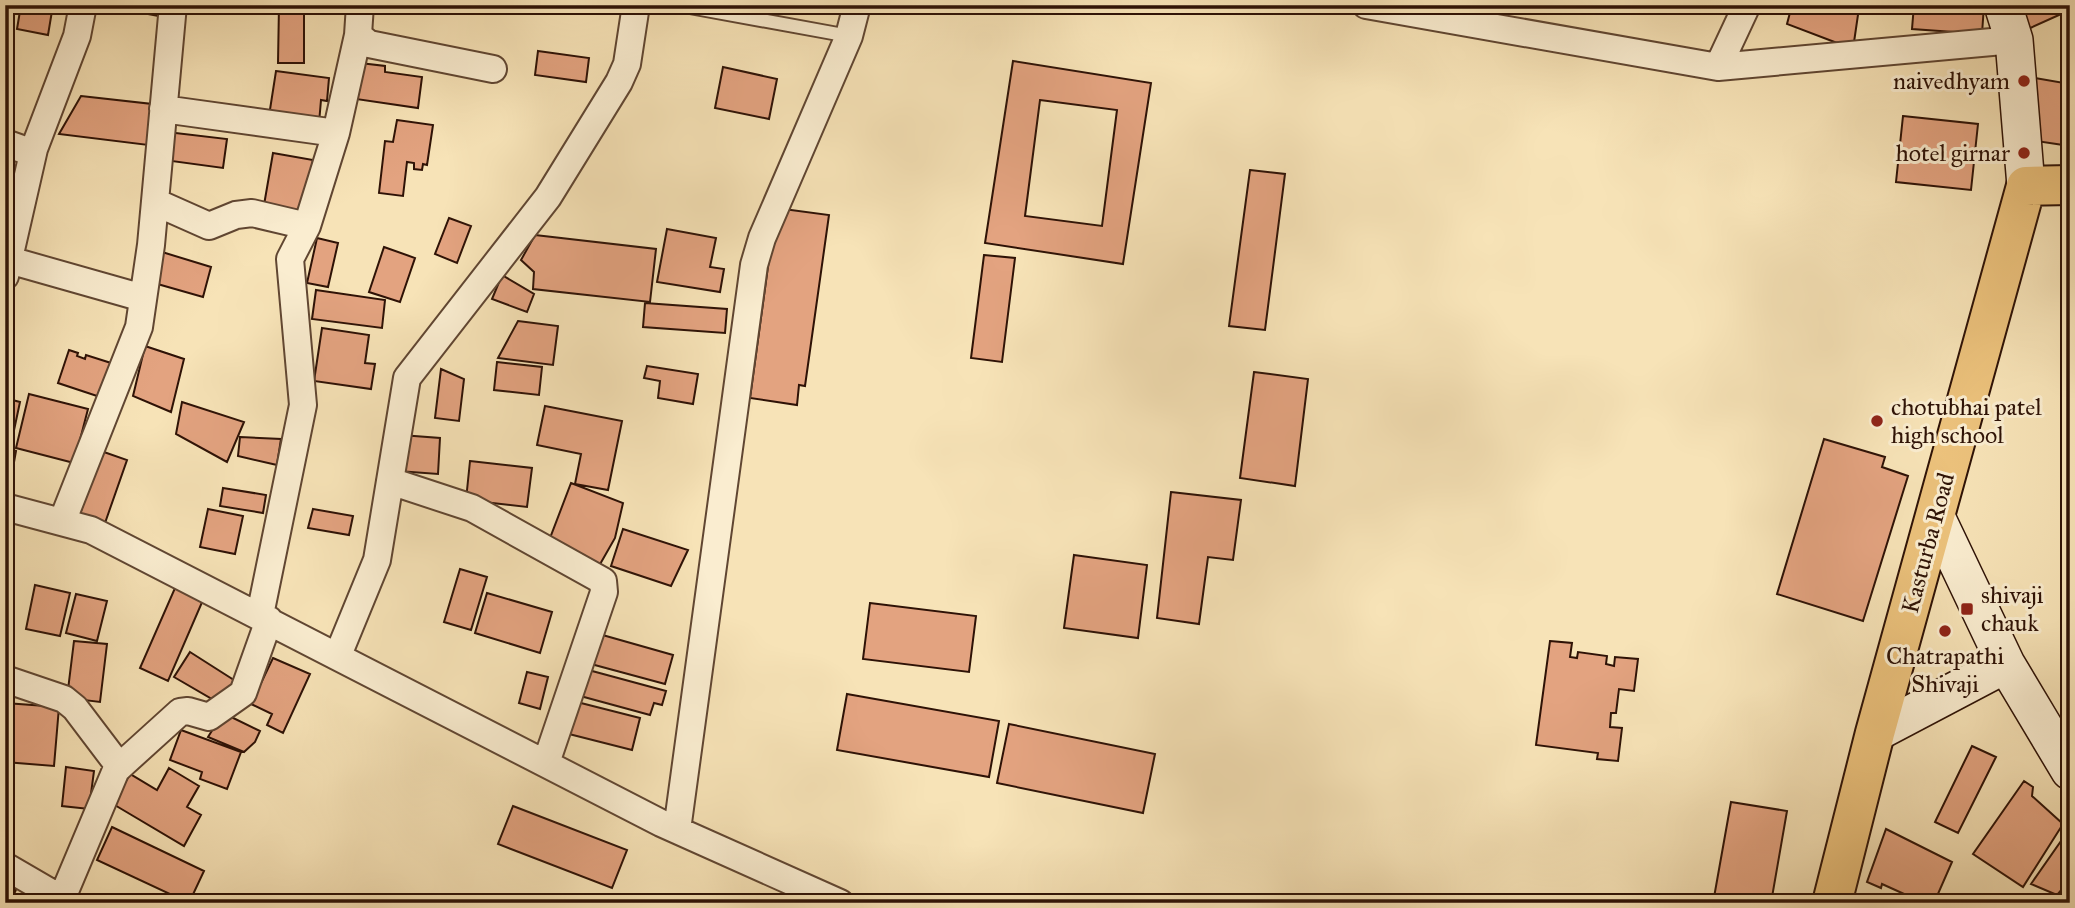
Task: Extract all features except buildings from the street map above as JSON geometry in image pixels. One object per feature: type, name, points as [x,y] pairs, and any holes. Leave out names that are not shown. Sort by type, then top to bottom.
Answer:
[{"type":"main road","points":[[2026,186],[2070,185]]},
{"type":"main road","name":"Kasturba Road","points":[[1832,903],[1875,733],[2026,186]]},
{"type":"street","points":[[83,5],[77,36],[33,153],[7,268],[143,298]]},
{"type":"street","points":[[62,522],[135,343],[155,202],[173,5]]},
{"type":"street","points":[[5,866],[60,901],[119,766],[180,712],[188,710],[209,717],[243,693],[265,618],[302,414],[303,396],[289,276],[290,259],[307,226],[336,133],[358,35],[360,5]]},
{"type":"street","points":[[677,830],[754,265],[762,238],[849,36],[857,5]]},
{"type":"street","points":[[1366,5],[1718,66],[2014,40]]},
{"type":"street","points":[[1718,66],[1747,5]]},
{"type":"street","points":[[2003,5],[2014,40],[2026,186]]},
{"type":"street","points":[[338,655],[375,569],[407,378],[548,197],[624,73],[634,18]]},
{"type":"street","points":[[358,35],[369,44],[493,69]]},
{"type":"street","points":[[163,109],[336,133]]},
{"type":"street","points":[[5,143],[33,153]]},
{"type":"street","points":[[155,202],[209,226],[236,215],[252,213],[307,226]]},
{"type":"street","points":[[390,481],[472,508],[603,581],[604,592],[546,763]]},
{"type":"street","points":[[5,507],[91,530],[677,830],[840,903]]},
{"type":"street","points":[[1936,517],[2006,664],[2067,765]]},
{"type":"street","points":[[1875,733],[2006,664]]},
{"type":"street","points":[[5,679],[64,699],[75,708],[119,766]]},
{"type":"lane","points":[[684,6],[849,36]]},
{"type":"place","name":"naivedhyam","points":[[2024,81]]},
{"type":"place","name":"hotel girnar","points":[[2024,153]]},
{"type":"place","name":"chotubhai patel high school","points":[[1877,421]]},
{"type":"place","name":"shivaji chauk","points":[[1967,609]]},
{"type":"place","name":"Chatrapathi Shivaji","points":[[1945,631]]}]
